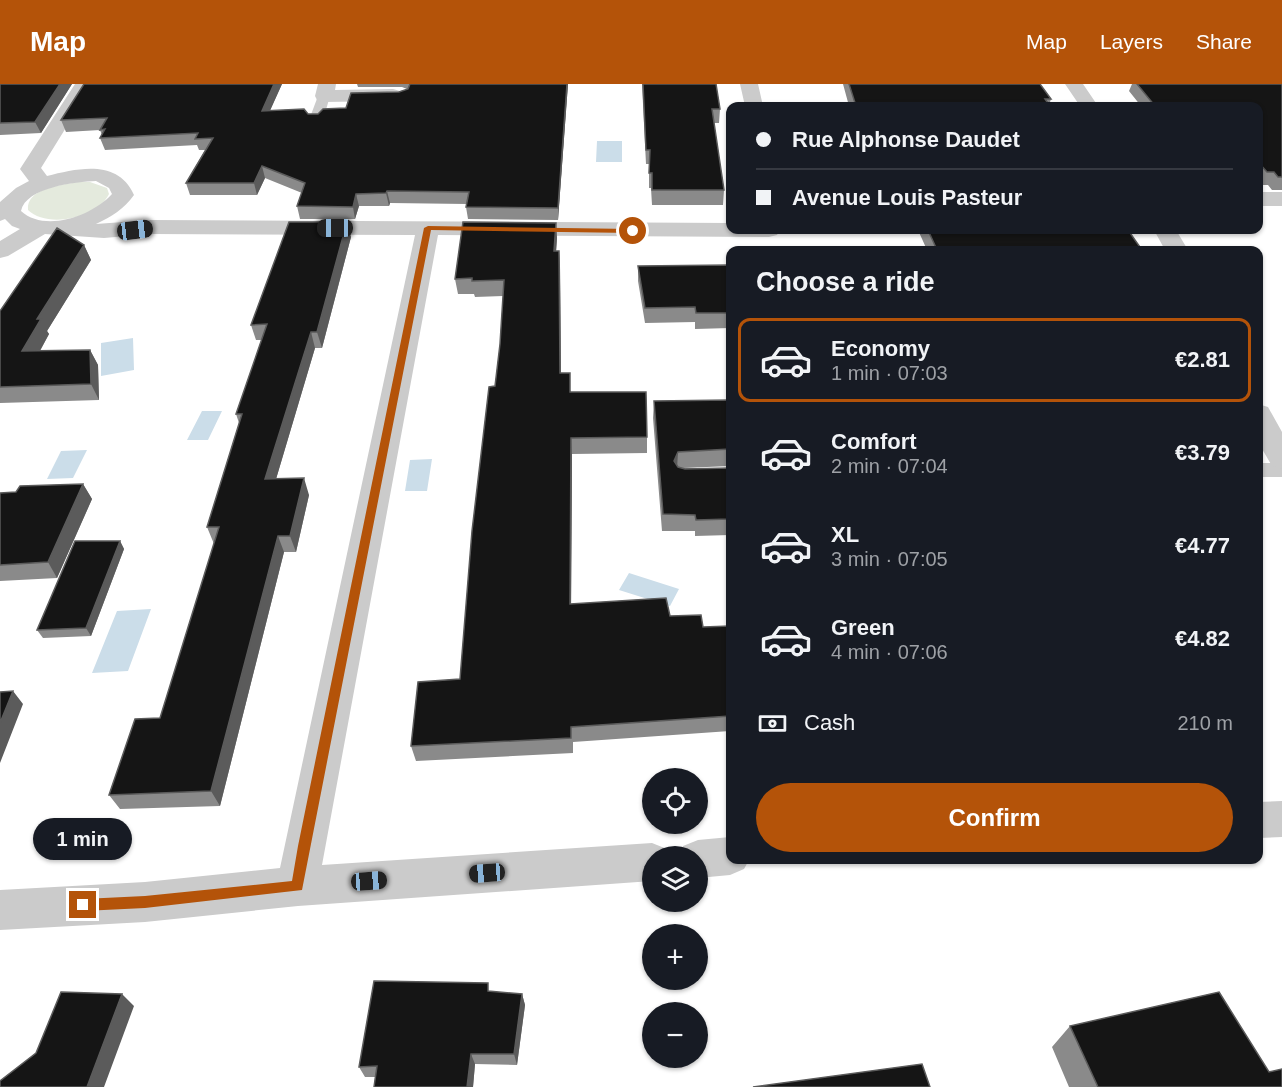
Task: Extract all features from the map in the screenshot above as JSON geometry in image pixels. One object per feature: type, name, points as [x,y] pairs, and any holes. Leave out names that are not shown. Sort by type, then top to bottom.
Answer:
[{"type":"street","points":[[38,184],[30,168],[84,84]]},
{"type":"street","points":[[749,84],[753,102]]},
{"type":"street","points":[[1074,84],[1086,102]]},
{"type":"street","points":[[326,90],[401,95]]},
{"type":"street","points":[[150,228],[123,195],[122,187],[116,181],[98,176],[75,175],[38,184],[24,191],[6,209],[15,219],[24,224],[78,231],[150,228],[726,230]]},
{"type":"street","points":[[11,179],[38,184]]},
{"type":"street","points":[[0,250],[49,226],[76,223],[108,211],[123,195]]},
{"type":"street","points":[[1263,199],[1282,199]]},
{"type":"street","points":[[298,886],[304,846],[428,228]]},
{"type":"street","points":[[1263,423],[1282,459]]},
{"type":"street","points":[[1263,820],[1282,819]]},
{"type":"street","points":[[708,857],[726,856]]},
{"type":"street","points":[[0,910],[145,902],[298,886],[642,863]]},
{"type":"lane","points":[[316,120],[326,90]]},
{"type":"lane","points":[[1263,470],[1282,470]]},
{"type":"shaded area","points":[[90,182],[107,188],[109,194],[94,209],[72,218],[47,219],[36,216],[28,210],[29,203],[39,192],[55,186]]},
{"type":"water","points":[[597,141],[622,141],[622,162],[596,162]]},
{"type":"water","points":[[133,338],[134,370],[101,376],[101,343]]},
{"type":"water","points":[[202,411],[222,411],[208,440],[187,440]]},
{"type":"water","points":[[87,450],[73,478],[47,479],[61,451]]},
{"type":"water","points":[[432,459],[427,491],[405,491],[410,460]]},
{"type":"water","points":[[629,573],[679,589],[670,606],[619,590]]},
{"type":"water","points":[[151,609],[128,671],[92,673],[117,611]]},
{"type":"building","points":[[0,84],[60,84],[35,122],[0,123]]},
{"type":"building","points":[[84,84],[274,84],[262,111],[304,109],[308,114],[318,114],[323,109],[346,108],[351,93],[399,92],[408,89],[410,84],[567,84],[558,208],[466,207],[469,192],[387,191],[386,193],[356,194],[353,207],[297,206],[305,183],[262,166],[254,183],[186,183],[213,138],[195,139],[198,133],[100,138],[105,129],[100,130],[107,118],[61,120]]},
{"type":"building","points":[[643,84],[716,84],[720,109],[712,109],[724,190],[652,190],[652,173],[649,173],[650,150],[646,150]]},
{"type":"building","points":[[849,84],[1040,84],[1051,99],[1045,99],[1047,102],[855,102]]},
{"type":"building","points":[[1137,84],[1282,84],[1282,177],[1278,177],[1274,172],[1267,172],[1263,168],[1263,102],[1152,102]]},
{"type":"building","points":[[289,222],[347,222],[317,332],[311,332],[265,479],[304,478],[290,536],[278,536],[211,791],[109,795],[135,719],[160,718],[219,527],[207,527],[242,414],[236,414],[267,324],[251,325]]},
{"type":"building","points":[[463,222],[556,223],[554,251],[559,251],[560,373],[570,373],[570,392],[646,392],[647,437],[571,438],[570,604],[666,598],[670,616],[701,615],[703,627],[726,626],[726,716],[571,727],[571,738],[411,746],[418,682],[460,679],[472,531],[489,387],[495,386],[500,344],[504,280],[455,279]]},
{"type":"building","points":[[57,228],[84,245],[37,319],[41,319],[22,351],[90,350],[91,384],[0,387],[0,311]]},
{"type":"building","points":[[930,234],[1131,234],[1139,246],[935,246]]},
{"type":"building","points":[[726,265],[726,313],[696,313],[695,307],[645,308],[638,266]]},
{"type":"building","points":[[726,400],[726,449],[678,452],[674,461],[678,467],[685,469],[726,468],[726,519],[696,520],[695,515],[663,514],[654,401]]},
{"type":"building","points":[[83,484],[48,562],[0,565],[0,493],[16,492],[20,486]]},
{"type":"building","points":[[75,541],[120,541],[86,628],[37,630]]},
{"type":"building","points":[[13,691],[0,723],[0,692]]},
{"type":"building","points":[[374,981],[488,983],[488,991],[522,994],[514,1054],[471,1054],[467,1087],[374,1087],[377,1066],[359,1067]]},
{"type":"building","points":[[61,992],[122,994],[87,1087],[0,1087],[0,1081],[36,1053]]},
{"type":"building","points":[[1219,992],[1269,1072],[1282,1069],[1282,1087],[1098,1087],[1070,1026]]},
{"type":"building","points":[[922,1064],[930,1087],[753,1087]]},
{"type":"route","points":[[83,905],[145,902],[298,886],[304,846],[428,228],[633,231]]}]
